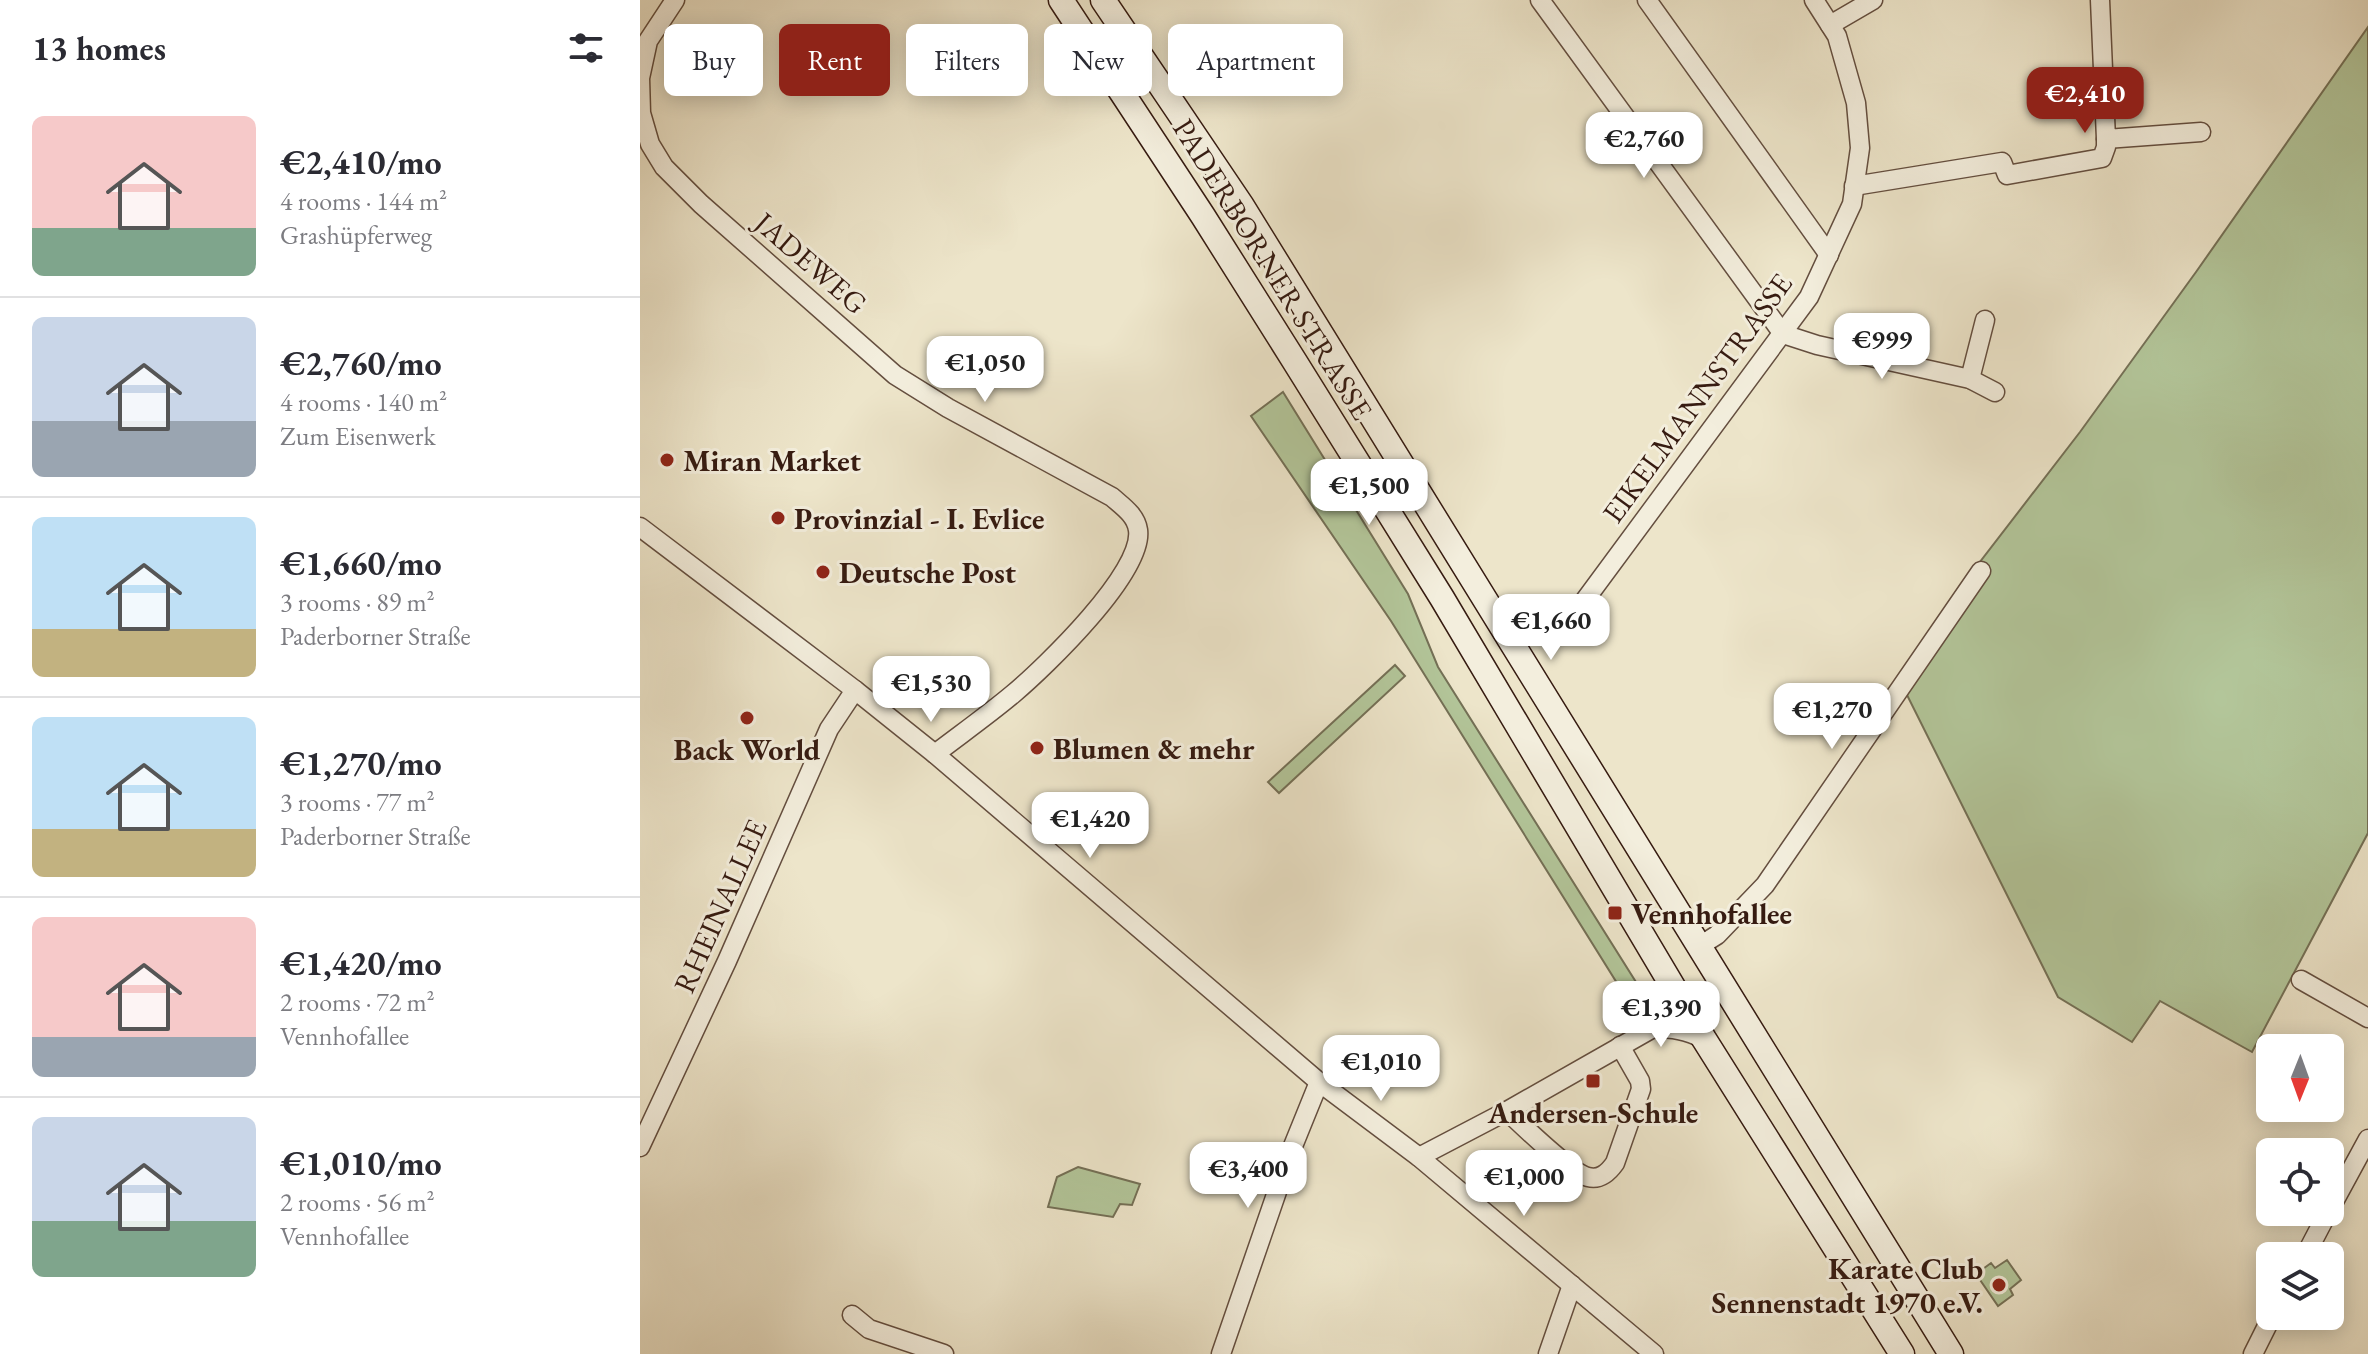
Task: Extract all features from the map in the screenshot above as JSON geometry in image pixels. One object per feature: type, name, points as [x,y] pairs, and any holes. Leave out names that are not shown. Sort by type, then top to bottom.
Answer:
[{"type":"main road","name":"PADERBORNER STRASSE","points":[[1061,0],[1217,239],[1442,598],[1704,1039],[1902,1354]]},
{"type":"main road","name":"PADERBORNER STRASSE","points":[[1103,0],[1242,206],[1951,1354]]},
{"type":"street","name":"JADEWEG","points":[[675,0],[648,41],[640,78],[641,113],[650,144],[664,167],[701,204],[895,375],[935,401],[1112,497],[1133,515],[1138,530],[1137,548],[1124,574],[1077,632],[1014,693],[935,754]]},
{"type":"street","points":[[1540,0],[1783,334],[1817,345],[1970,379],[1995,392]]},
{"type":"street","points":[[1647,0],[1829,255]]},
{"type":"street","name":"EIKELMANNSTRASSE","points":[[1558,632],[1571,619],[1809,297],[1852,204],[1860,148],[1856,103],[1837,36],[1814,0]]},
{"type":"street","points":[[1830,25],[1873,0]]},
{"type":"street","points":[[1854,186],[2002,162],[2007,175],[2102,158],[2106,139],[2100,0]]},
{"type":"street","points":[[2106,139],[2201,132]]},
{"type":"street","points":[[1970,379],[1985,320]]},
{"type":"street","points":[[640,527],[935,754],[1319,1082],[1419,1157],[1654,1354]]},
{"type":"street","points":[[1698,947],[1717,935],[1765,885],[1981,571]]},
{"type":"street","name":"RHEINALLEE","points":[[640,1147],[727,961],[829,729],[855,690]]},
{"type":"street","points":[[2301,980],[2368,1018]]},
{"type":"street","points":[[1419,1157],[1653,1028],[1687,1030],[1704,1039]]},
{"type":"street","points":[[1507,1111],[1584,1176],[1601,1176],[1609,1172],[1641,1096],[1640,1081],[1620,1046]]},
{"type":"street","points":[[1221,1354],[1291,1151],[1319,1082]]},
{"type":"street","points":[[2344,1183],[2368,1139]]},
{"type":"street","points":[[1548,1354],[1572,1285]]},
{"type":"street","points":[[852,1315],[869,1329],[944,1354]]},
{"type":"street","points":[[2253,1354],[2265,1330]]},
{"type":"green space","points":[[2368,27],[2368,833],[2262,1034],[2256,1034],[2252,1052],[2160,1001],[2132,1042],[2058,997],[1906,693],[1946,606],[2080,432]]},
{"type":"green space","points":[[1283,392],[1408,594],[1438,667],[1646,998],[1632,1007],[1391,621],[1251,416]]},
{"type":"green space","points":[[1395,665],[1405,676],[1279,793],[1268,782]]},
{"type":"green space","points":[[1078,1167],[1140,1184],[1132,1205],[1120,1204],[1113,1217],[1048,1207],[1057,1177]]},
{"type":"green space","name":"Karate Club Sennenstadt 1970 e.V.","points":[[2007,1260],[2021,1280],[2010,1289],[2013,1295],[1998,1306],[1976,1274],[1991,1263],[1995,1268]]},
{"type":"place","name":"Miran Market","points":[[667,460]]},
{"type":"place","name":"Provinzial - I. Evlice","points":[[778,518]]},
{"type":"place","name":"Deutsche Post","points":[[823,572]]},
{"type":"place","name":"Back World","points":[[747,718]]},
{"type":"place","name":"Blumen & mehr","points":[[1037,748]]},
{"type":"place","name":"Vennhofallee","points":[[1615,913]]},
{"type":"place","name":"Andersen-Schule","points":[[1593,1081]]},
{"type":"place","name":"Karate Club Sennenstadt 1970 e.V.","points":[[1999,1285]]}]
